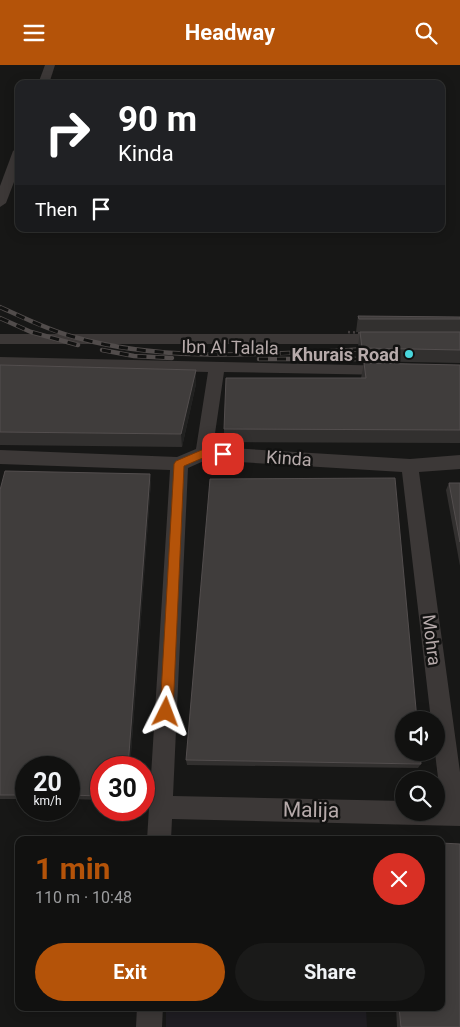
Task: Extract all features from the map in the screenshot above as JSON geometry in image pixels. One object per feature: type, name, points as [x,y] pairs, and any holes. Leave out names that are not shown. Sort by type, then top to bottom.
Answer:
[{"type":"street","points":[[44,80],[50,65]]},
{"type":"street","points":[[0,203],[15,162]]},
{"type":"street","name":"Ibn Al Talala","points":[[0,339],[401,339]]},
{"type":"street","name":"Ibn Al Talala","points":[[0,363],[404,370]]},
{"type":"street","points":[[204,453],[216,366]]},
{"type":"street","name":"Kinda","points":[[0,457],[179,464],[204,453],[410,466],[460,462]]},
{"type":"street","points":[[159,836],[179,464]]},
{"type":"street","name":"Mohra","points":[[410,466],[457,814]]},
{"type":"street","name":"Malija","points":[[162,807],[457,814]]},
{"type":"street","points":[[149,1027],[150,1011]]},
{"type":"path","points":[[348,332],[368,333]]},
{"type":"shaded area","points":[[173,835],[208,836],[173,836]]},
{"type":"shaded area","points":[[166,1011],[366,1011],[367,1027],[166,1027]]},
{"type":"building","points":[[358,316],[460,317],[460,319],[359,319]]},
{"type":"building","points":[[360,332],[460,332],[460,350],[362,348]]},
{"type":"building","points":[[364,363],[460,365],[460,430],[224,429],[226,378],[366,378]]},
{"type":"building","points":[[0,365],[196,370],[181,434],[0,432]]},
{"type":"building","points":[[5,471],[150,474],[129,756],[90,756],[90,796],[80,795],[80,756],[15,756],[15,795],[0,795],[0,490]]},
{"type":"building","points":[[395,478],[416,711],[395,711],[395,761],[421,761],[421,764],[186,760],[210,479]]},
{"type":"building","points":[[449,483],[460,483],[460,542]]},
{"type":"building","points":[[445,843],[460,844],[460,1027],[401,1027],[399,1011],[445,1011]]},
{"type":"railway","points":[[0,307],[74,337],[147,351],[223,355],[373,349]]},
{"type":"railway","points":[[0,318],[31,332],[78,345]]},
{"type":"railway","points":[[102,350],[134,356],[172,358]]},
{"type":"railway","points":[[259,359],[374,359]]},
{"type":"place","name":"Khurais Road","points":[[409,354]]},
{"type":"route","points":[[166,712],[179,464],[204,453],[223,454]]}]
